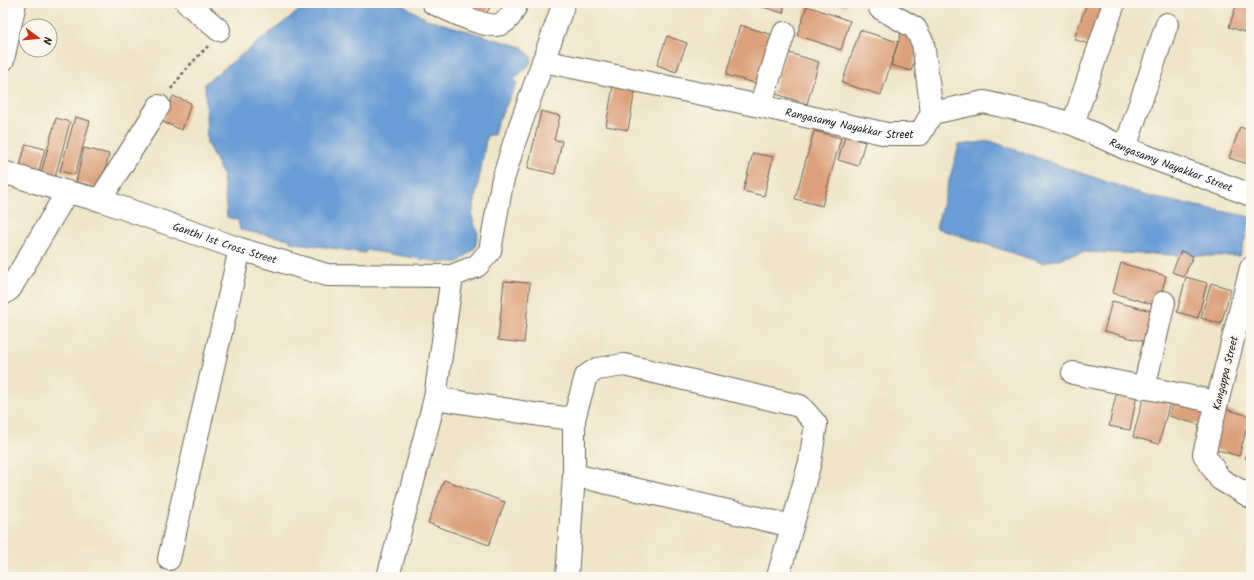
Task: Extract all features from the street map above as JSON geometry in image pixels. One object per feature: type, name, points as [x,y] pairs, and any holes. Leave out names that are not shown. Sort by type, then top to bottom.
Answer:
[{"type":"street","points":[[3,60],[15,3]]},
{"type":"street","points":[[186,3],[219,30]]},
{"type":"street","points":[[433,3],[484,24],[496,26],[508,20],[517,3]]},
{"type":"street","points":[[388,577],[435,398],[452,276],[477,266],[490,251],[502,183],[515,140],[564,3]]},
{"type":"street","points":[[1073,124],[1114,3]]},
{"type":"street","points":[[880,8],[915,28],[923,43],[932,114]]},
{"type":"street","points":[[1126,148],[1167,24]]},
{"type":"street","points":[[760,106],[784,33]]},
{"type":"street","name":"Rangasamy Nayakkar Street","points":[[543,61],[887,134],[920,134],[932,114],[984,102],[1073,124],[1126,148],[1251,195]]},
{"type":"street","points":[[100,200],[158,106]]},
{"type":"street","name":"Ganthi 1st Cross Street","points":[[3,172],[67,192],[100,200],[240,249],[327,275],[452,276]]},
{"type":"street","points":[[5,296],[67,192]]},
{"type":"street","points":[[170,560],[240,249]]},
{"type":"street","name":"Kangappa Street","points":[[1251,268],[1204,454],[1220,479],[1251,497]]},
{"type":"street","points":[[1144,388],[1164,302]]},
{"type":"street","points":[[567,577],[574,475],[574,419],[586,376],[597,369],[624,365],[800,406],[816,424],[810,462],[778,577]]},
{"type":"street","points":[[1073,373],[1218,402]]},
{"type":"street","points":[[435,398],[574,419]]},
{"type":"street","points":[[574,475],[792,526]]},
{"type":"path","points":[[158,106],[186,69],[217,37],[219,30]]},
{"type":"water","points":[[309,3],[399,3],[427,19],[522,47],[532,57],[528,67],[514,78],[517,83],[496,126],[494,135],[487,135],[472,217],[478,234],[475,248],[459,262],[440,262],[366,250],[365,253],[290,242],[290,239],[240,230],[238,220],[227,217],[223,175],[207,143],[205,83]]},
{"type":"water","points":[[990,141],[1147,196],[1251,217],[1240,256],[1084,252],[1043,263],[936,228],[959,145]]},
{"type":"building","points":[[449,3],[492,3],[483,20]]},
{"type":"building","points":[[723,3],[739,3],[737,8]]},
{"type":"building","points":[[749,3],[785,3],[783,13]]},
{"type":"building","points":[[836,3],[847,3],[845,7]]},
{"type":"building","points":[[1087,3],[1105,3],[1091,45],[1074,39]]},
{"type":"building","points":[[1237,3],[1251,4],[1251,34],[1229,27]]},
{"type":"building","points":[[807,6],[850,21],[841,50],[797,35]]},
{"type":"building","points":[[740,25],[776,36],[762,85],[726,75]]},
{"type":"building","points":[[860,30],[898,42],[881,95],[842,83]]},
{"type":"building","points":[[901,33],[921,39],[911,71],[891,65]]},
{"type":"building","points":[[667,36],[687,43],[676,72],[657,65]]},
{"type":"building","points":[[786,52],[819,62],[807,104],[773,93]]},
{"type":"building","points":[[613,86],[635,90],[628,130],[606,126]]},
{"type":"building","points":[[173,96],[191,103],[182,130],[163,122]]},
{"type":"building","points":[[541,111],[560,116],[554,140],[562,141],[555,174],[528,168]]},
{"type":"building","points":[[75,117],[90,121],[75,175],[60,171]]},
{"type":"building","points":[[56,118],[70,122],[55,177],[41,173]]},
{"type":"building","points":[[1240,127],[1251,131],[1251,165],[1229,158]]},
{"type":"building","points":[[814,131],[841,138],[822,206],[795,199]]},
{"type":"building","points":[[845,136],[865,142],[858,166],[838,160]]},
{"type":"building","points":[[26,144],[45,149],[37,178],[18,173]]},
{"type":"building","points":[[84,148],[109,154],[101,188],[76,182]]},
{"type":"building","points":[[753,153],[773,157],[764,196],[743,191]]},
{"type":"building","points":[[1181,251],[1193,256],[1184,277],[1172,272]]},
{"type":"building","points":[[1121,263],[1166,276],[1158,306],[1113,293]]},
{"type":"building","points":[[1186,277],[1207,283],[1198,318],[1177,312]]},
{"type":"building","points":[[504,281],[530,283],[524,343],[498,340]]},
{"type":"building","points":[[1211,283],[1231,289],[1221,324],[1201,318]]},
{"type":"building","points":[[1251,296],[1251,332],[1241,330]]},
{"type":"building","points":[[1112,301],[1159,313],[1150,343],[1104,331]]},
{"type":"building","points":[[1117,390],[1137,394],[1130,430],[1109,426]]},
{"type":"building","points":[[1145,391],[1171,398],[1159,444],[1133,437]]},
{"type":"building","points":[[1175,397],[1206,407],[1200,425],[1169,416]]},
{"type":"building","points":[[1225,409],[1250,416],[1239,456],[1214,449]]},
{"type":"building","points":[[1251,438],[1251,460],[1245,458]]},
{"type":"building","points":[[444,480],[505,502],[489,545],[428,523]]}]
